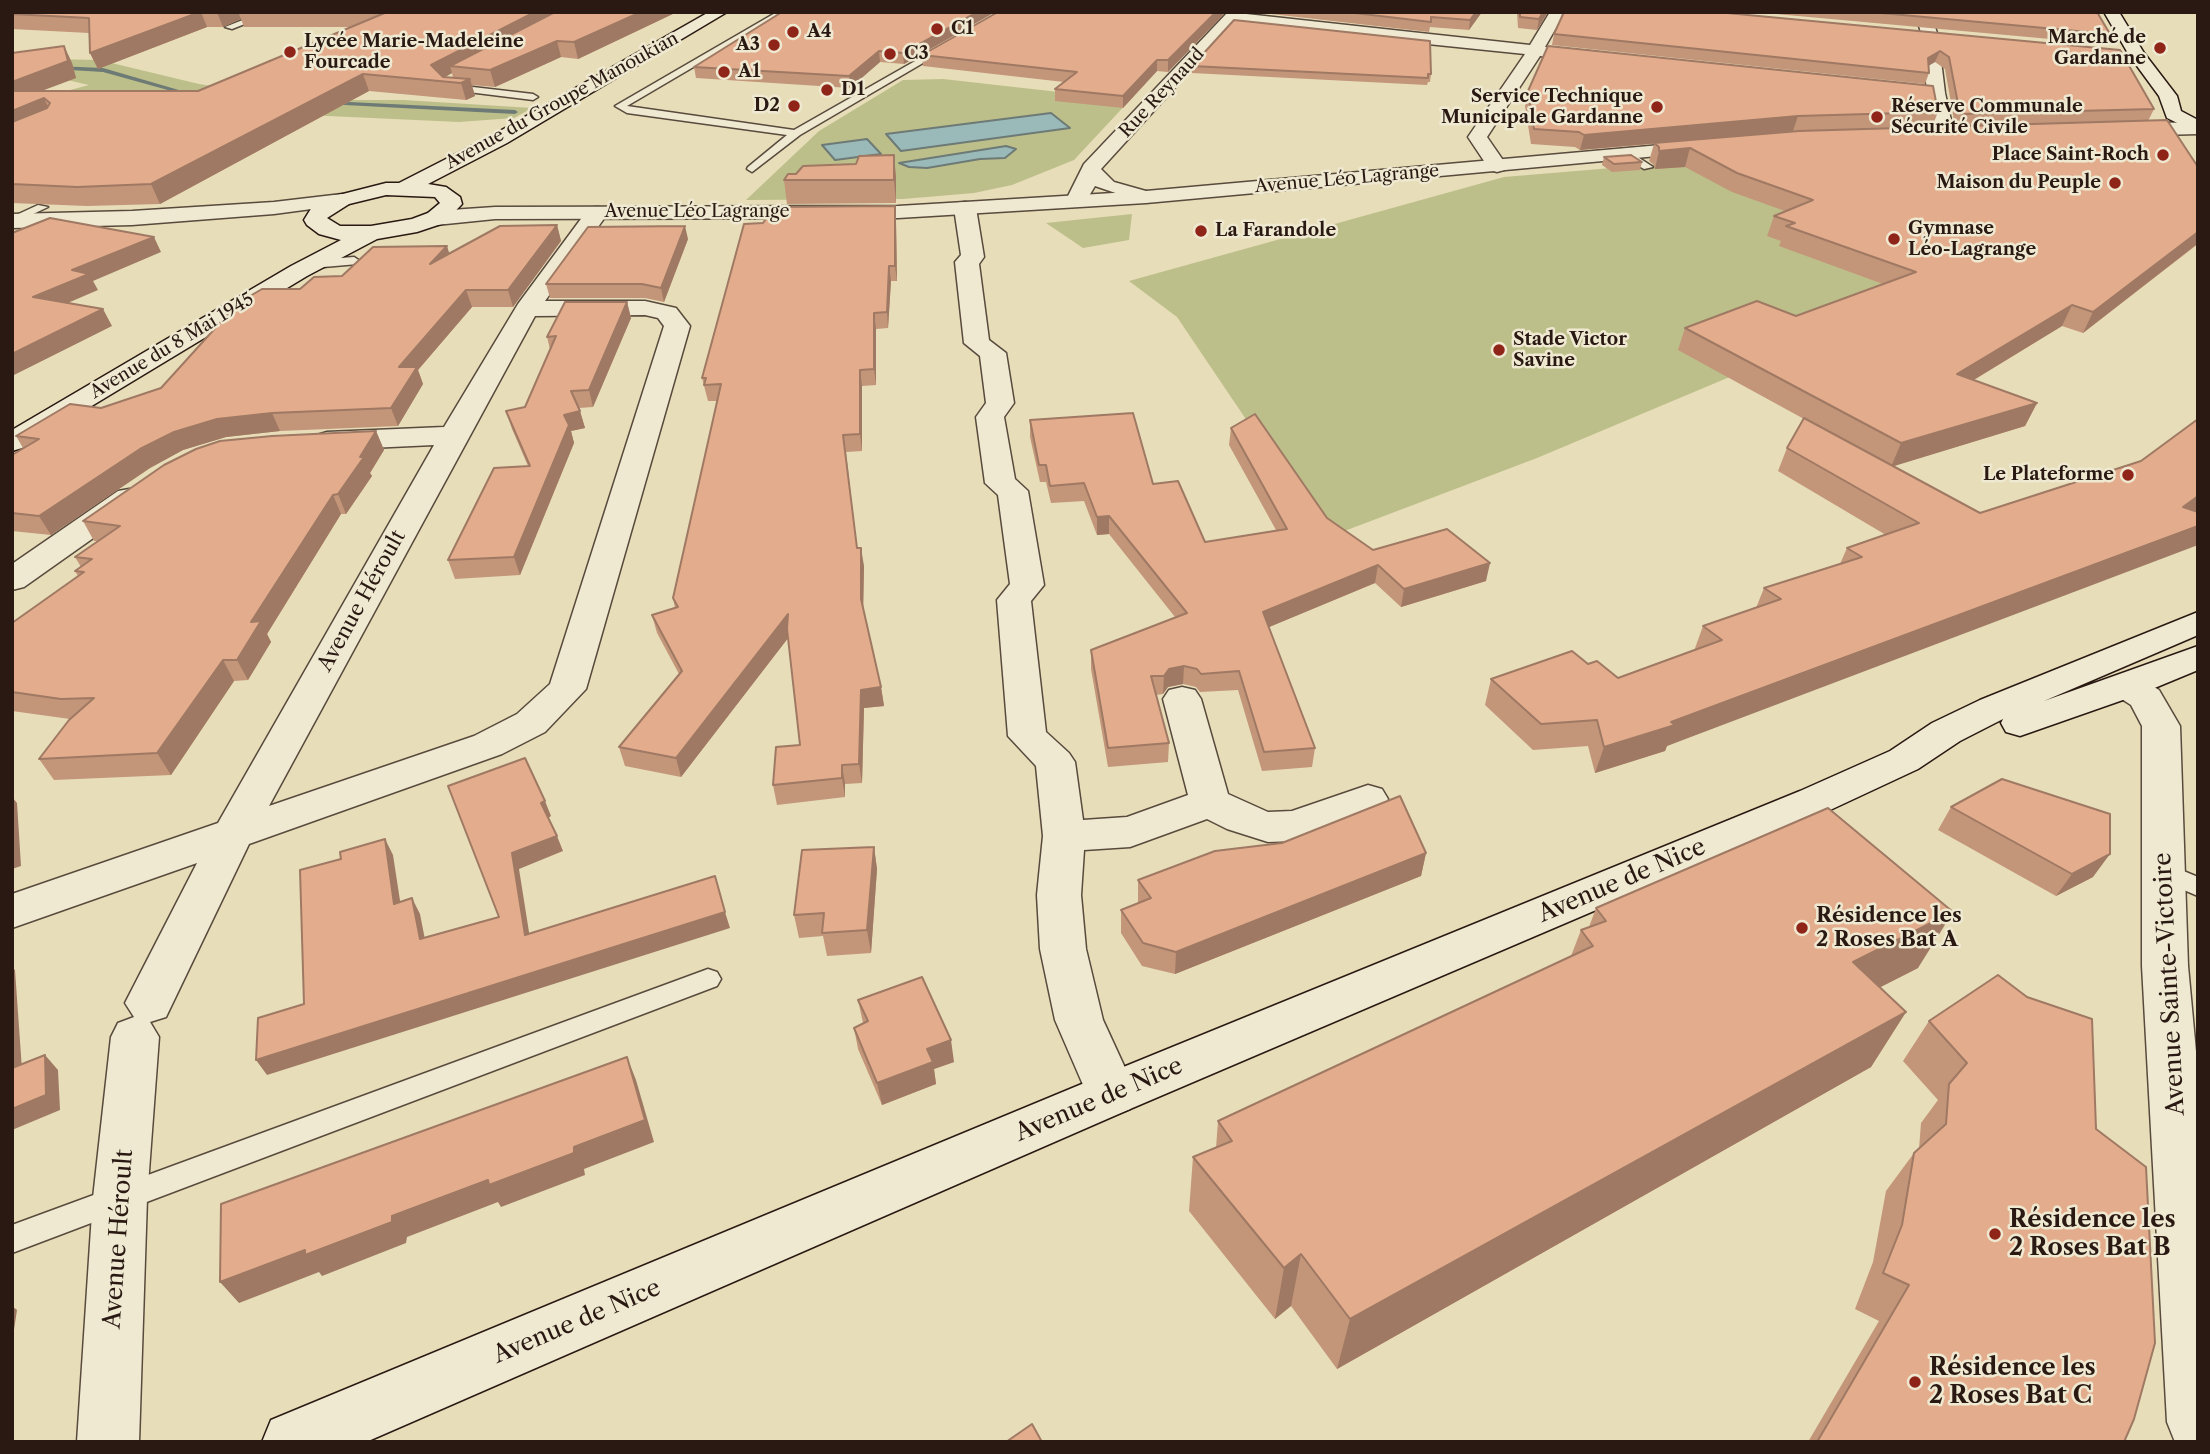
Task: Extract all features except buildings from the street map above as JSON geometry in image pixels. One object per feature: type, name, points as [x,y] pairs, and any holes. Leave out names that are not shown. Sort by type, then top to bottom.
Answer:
[{"type":"street","points":[[1497,166],[1477,137],[1558,12]]},
{"type":"street","points":[[1922,12],[1929,92],[1937,135],[1968,134]]},
{"type":"street","points":[[2111,12],[2137,55],[2177,97],[2172,114],[2198,127]]},
{"type":"street","name":"Avenue du Groupe Manoukian","points":[[404,189],[728,15]]},
{"type":"street","name":"Avenue du Groupe Manoukian","points":[[442,205],[728,15]]},
{"type":"street","points":[[1233,16],[1618,60]]},
{"type":"street","name":"Rue Reynaud","points":[[1076,202],[1091,174],[1091,168],[1233,16]]},
{"type":"street","points":[[1923,35],[1951,38]]},
{"type":"street","points":[[2111,53],[2137,55]]},
{"type":"street","points":[[2105,131],[2198,127]]},
{"type":"street","name":"Avenue Léo Lagrange","points":[[442,205],[541,220],[597,213],[898,212],[1146,197],[1728,145]]},
{"type":"street","points":[[1091,174],[1107,186],[1146,197]]},
{"type":"street","points":[[13,227],[65,220],[274,208],[342,200],[368,192],[404,189],[442,205],[418,225],[371,233],[321,225],[132,218]]},
{"type":"street","name":"Avenue du 8 Mai 1945","points":[[15,433],[295,255],[321,225],[320,212],[342,200]]},
{"type":"street","points":[[965,208],[973,257],[967,262],[977,343],[993,353],[1000,403],[990,417],[1000,483],[1013,491],[1027,584],[1014,600],[1027,736],[1055,762],[1064,836],[1059,895],[1063,949],[1079,1020],[1112,1094]]},
{"type":"street","name":"Avenue Héroult","points":[[108,1442],[120,1198],[142,1020],[233,834],[454,435],[527,309],[597,213]]},
{"type":"street","name":"Avenue du 8 Mai 1945","points":[[15,433],[371,233]]},
{"type":"street","points":[[12,911],[488,745],[531,723],[567,689],[677,326],[667,313],[645,308],[527,309]]},
{"type":"street","points":[[293,443],[454,435]]},
{"type":"street","points":[[12,580],[150,484]]},
{"type":"street","name":"Avenue de Nice","points":[[1904,760],[1946,733],[1993,709],[2198,622]]},
{"type":"street","name":"Avenue de Nice","points":[[293,1442],[1112,1094],[1757,825],[1904,760],[2127,686],[2198,657]]},
{"type":"street","name":"Avenue Sainte-Victoire","points":[[2127,686],[2146,698],[2161,726],[2181,880],[2165,965],[2184,1053],[2198,1422]]},
{"type":"street","points":[[1182,699],[1210,802],[1242,820],[1268,827],[1295,826],[1368,799]]},
{"type":"street","points":[[1064,836],[1130,832],[1210,802]]},
{"type":"lane","points":[[229,27],[271,12]]},
{"type":"lane","points":[[783,12],[620,106],[627,110],[796,133]]},
{"type":"lane","points":[[752,169],[796,133],[956,42]]},
{"type":"lane","points":[[455,77],[444,82],[449,88],[533,97]]},
{"type":"lane","points":[[1626,154],[1648,167]]},
{"type":"lane","points":[[13,227],[42,207]]},
{"type":"lane","points":[[312,264],[354,261]]},
{"type":"lane","points":[[12,1239],[708,979]]},
{"type":"green space","points":[[50,59],[99,60],[199,84],[297,100],[404,100],[532,108],[514,118],[459,122],[197,110],[55,94],[89,85],[54,77]]},
{"type":"green space","points":[[943,79],[1130,100],[1074,160],[1012,185],[974,193],[903,199],[746,200],[819,131],[903,80]]},
{"type":"green space","name":"Stade Victor Savine","points":[[1755,156],[1939,289],[1537,458],[1326,538],[1177,317],[1129,281],[1504,177]]},
{"type":"green space","points":[[1132,214],[1129,240],[1083,248],[1046,223]]},
{"type":"water","points":[[1051,113],[1070,128],[901,151],[886,134]]},
{"type":"water","points":[[867,139],[881,154],[835,160],[822,145]]},
{"type":"water","points":[[1006,146],[1016,149],[1005,158],[980,159],[927,168],[909,167],[899,163]]},
{"type":"waterway","points":[[56,68],[103,70],[193,95]]},
{"type":"waterway","points":[[328,103],[515,112]]},
{"type":"place","name":"C1","points":[[937,29]]},
{"type":"place","name":"A4","points":[[793,32]]},
{"type":"place","name":"A3","points":[[774,45]]},
{"type":"place","name":"Marché de Gardanne","points":[[2160,48]]},
{"type":"place","name":"Lycée Marie-Madeleine Fourcade","points":[[290,52]]},
{"type":"place","name":"C3","points":[[890,54]]},
{"type":"place","name":"A1","points":[[724,72]]},
{"type":"place","name":"D1","points":[[827,90]]},
{"type":"place","name":"D2","points":[[794,106]]},
{"type":"place","name":"Service Technique Municipale Gardanne","points":[[1657,107]]},
{"type":"place","name":"Réserve Communale Sécurité Civile","points":[[1877,117]]},
{"type":"place","name":"Place Saint-Roch","points":[[2163,155]]},
{"type":"place","name":"Maison du Peuple","points":[[2115,183]]},
{"type":"place","name":"La Farandole","points":[[1201,231]]},
{"type":"place","name":"Gymnase Léo-Lagrange","points":[[1894,239]]},
{"type":"place","name":"Stade Victor Savine","points":[[1499,350]]},
{"type":"place","name":"Le Plateforme","points":[[2128,475]]},
{"type":"place","name":"Résidence les 2 Roses Bat A","points":[[1802,928]]},
{"type":"place","name":"Résidence les 2 Roses Bat B","points":[[1995,1234]]},
{"type":"place","name":"Résidence les 2 Roses Bat C","points":[[1915,1382]]}]
